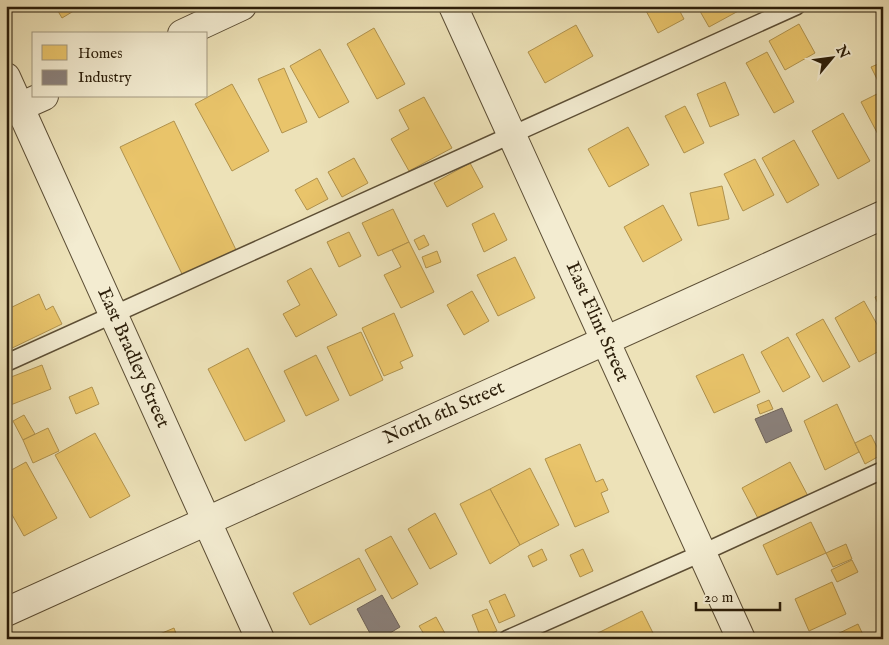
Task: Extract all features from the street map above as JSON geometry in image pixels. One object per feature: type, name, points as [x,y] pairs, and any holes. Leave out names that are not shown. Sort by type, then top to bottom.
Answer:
[{"type":"street","points":[[186,32],[242,6]]},
{"type":"street","name":"East Flint Street","points":[[453,6],[741,639]]},
{"type":"street","name":"East Bradley Street","points":[[6,77],[23,106],[114,315],[260,639]]},
{"type":"street","name":"North 6th Street","points":[[6,612],[883,215]]},
{"type":"lane","points":[[6,363],[797,6]]},
{"type":"lane","points":[[507,639],[702,553],[883,470]]},
{"type":"building: Homes","points":[[55,6],[82,6],[62,18]]},
{"type":"building: Homes","points":[[650,6],[677,6],[684,19],[658,33],[645,9]]},
{"type":"building: Homes","points":[[697,6],[740,6],[742,9],[709,27]]},
{"type":"building: Homes","points":[[799,24],[815,53],[785,70],[769,41]]},
{"type":"building: Homes","points":[[576,25],[593,56],[545,83],[528,52]]},
{"type":"building: Homes","points":[[374,28],[405,84],[377,99],[347,44]]},
{"type":"building: Homes","points":[[320,49],[349,102],[319,118],[290,66]]},
{"type":"building: Homes","points":[[767,52],[794,102],[774,113],[746,63]]},
{"type":"building: Homes","points":[[883,62],[883,86],[881,87],[871,67]]},
{"type":"building: Homes","points":[[284,68],[307,122],[282,133],[258,79]]},
{"type":"building: Homes","points":[[725,82],[739,115],[710,127],[697,94]]},
{"type":"building: Homes","points":[[232,84],[269,151],[232,171],[195,104]]},
{"type":"building: Homes","points":[[883,91],[883,144],[861,102]]},
{"type":"building: Homes","points":[[424,97],[452,148],[409,171],[391,139],[409,129],[399,110]]},
{"type":"building: Homes","points":[[685,106],[704,143],[684,153],[665,116]]},
{"type":"building: Homes","points":[[843,113],[870,161],[838,179],[812,131]]},
{"type":"building: Homes","points":[[174,121],[237,252],[184,278],[120,147]]},
{"type":"building: Homes","points":[[628,127],[649,165],[609,187],[588,149]]},
{"type":"building: Homes","points":[[794,140],[819,185],[787,203],[762,158]]},
{"type":"building: Homes","points":[[354,158],[368,183],[342,197],[328,172]]},
{"type":"building: Homes","points":[[755,159],[774,195],[743,211],[724,174]]},
{"type":"building: Homes","points":[[470,163],[483,187],[447,207],[434,183]]},
{"type":"building: Homes","points":[[317,178],[328,199],[307,210],[295,190]]},
{"type":"building: Homes","points":[[722,186],[729,219],[698,226],[690,193]]},
{"type":"building: Homes","points":[[663,205],[682,240],[643,262],[624,227]]},
{"type":"building: Homes","points":[[393,209],[409,242],[378,256],[362,223]]},
{"type":"building: Homes","points":[[494,213],[507,240],[484,252],[472,224]]},
{"type":"building: Homes","points":[[349,232],[361,256],[339,267],[327,242]]},
{"type":"building: Homes","points":[[424,235],[429,245],[419,250],[414,240]]},
{"type":"building: Homes","points":[[409,242],[434,292],[401,308],[384,275],[401,267],[392,250]]},
{"type":"building: Homes","points":[[437,251],[441,262],[426,268],[422,257]]},
{"type":"building: Homes","points":[[515,257],[535,298],[498,316],[477,275]]},
{"type":"building: Homes","points":[[311,268],[337,315],[296,337],[283,314],[300,305],[287,281]]},
{"type":"building: Homes","points":[[472,291],[489,321],[464,335],[447,305]]},
{"type":"building: Homes","points":[[39,294],[46,310],[53,306],[62,324],[6,351],[6,310]]},
{"type":"building: Homes","points":[[883,294],[883,315],[875,297]]},
{"type":"building: Homes","points":[[864,301],[883,335],[883,349],[859,362],[835,318]]},
{"type":"building: Homes","points":[[394,313],[413,356],[400,362],[403,368],[384,376],[362,328]]},
{"type":"building: Homes","points":[[823,319],[850,367],[823,382],[796,334]]},
{"type":"building: Homes","points":[[361,332],[383,380],[350,396],[327,347]]},
{"type":"building: Homes","points":[[788,337],[810,377],[783,392],[761,352]]},
{"type":"building: Homes","points":[[248,348],[285,421],[245,441],[208,369]]},
{"type":"building: Homes","points":[[743,354],[760,392],[714,413],[696,376]]},
{"type":"building: Homes","points":[[316,355],[339,400],[306,416],[284,371]]},
{"type":"building: Homes","points":[[42,365],[51,389],[8,406],[6,401],[6,379]]},
{"type":"building: Homes","points":[[92,387],[99,404],[76,414],[69,397]]},
{"type":"building: Homes","points":[[769,400],[773,409],[760,414],[757,405]]},
{"type":"building: Homes","points":[[837,404],[859,452],[825,470],[804,421]]},
{"type":"building: Homes","points":[[24,415],[35,434],[23,440],[13,421]]},
{"type":"building: Homes","points":[[48,428],[59,451],[33,463],[23,440]]},
{"type":"building: Homes","points":[[95,433],[130,496],[90,518],[55,455]]},
{"type":"building: Homes","points":[[871,435],[881,455],[865,464],[855,443]]},
{"type":"building: Homes","points":[[580,444],[596,482],[603,479],[608,490],[601,493],[609,512],[575,527],[545,459]]},
{"type":"building: Homes","points":[[26,462],[57,518],[24,536],[6,504],[6,473]]},
{"type":"building: Homes","points":[[790,462],[808,496],[760,522],[742,488]]},
{"type":"building: Homes","points":[[530,468],[559,525],[520,545],[490,489]]},
{"type":"building: Homes","points":[[490,489],[520,545],[490,564],[460,504]]},
{"type":"building: Homes","points":[[435,513],[457,554],[430,569],[408,529]]},
{"type":"building: Homes","points":[[811,522],[826,553],[777,575],[763,545]]},
{"type":"building: Homes","points":[[391,536],[418,584],[392,599],[365,550]]},
{"type":"building: Homes","points":[[846,544],[852,559],[833,567],[826,553]]},
{"type":"building: Homes","points":[[542,549],[547,560],[533,567],[528,556]]},
{"type":"building: Homes","points":[[583,549],[593,571],[580,577],[570,555]]},
{"type":"building: Homes","points":[[359,558],[376,590],[310,625],[293,593]]},
{"type":"building: Homes","points":[[852,560],[858,572],[837,582],[831,570]]},
{"type":"building: Homes","points":[[832,582],[846,614],[809,631],[795,599]]},
{"type":"building: Homes","points":[[505,594],[515,616],[499,623],[489,601]]},
{"type":"building: Homes","points":[[487,609],[497,631],[481,638],[472,615]]},
{"type":"building: Homes","points":[[642,611],[656,639],[595,639],[594,635]]},
{"type":"building: Homes","points":[[436,617],[448,639],[427,639],[419,626]]},
{"type":"building: Homes","points":[[858,624],[865,639],[827,639]]},
{"type":"building: Homes","points":[[174,628],[178,639],[148,639]]},
{"type":"building: Industry","points":[[782,408],[792,431],[766,443],[755,419]]},
{"type":"building: Industry","points":[[382,595],[400,627],[380,639],[373,639],[357,609]]}]
